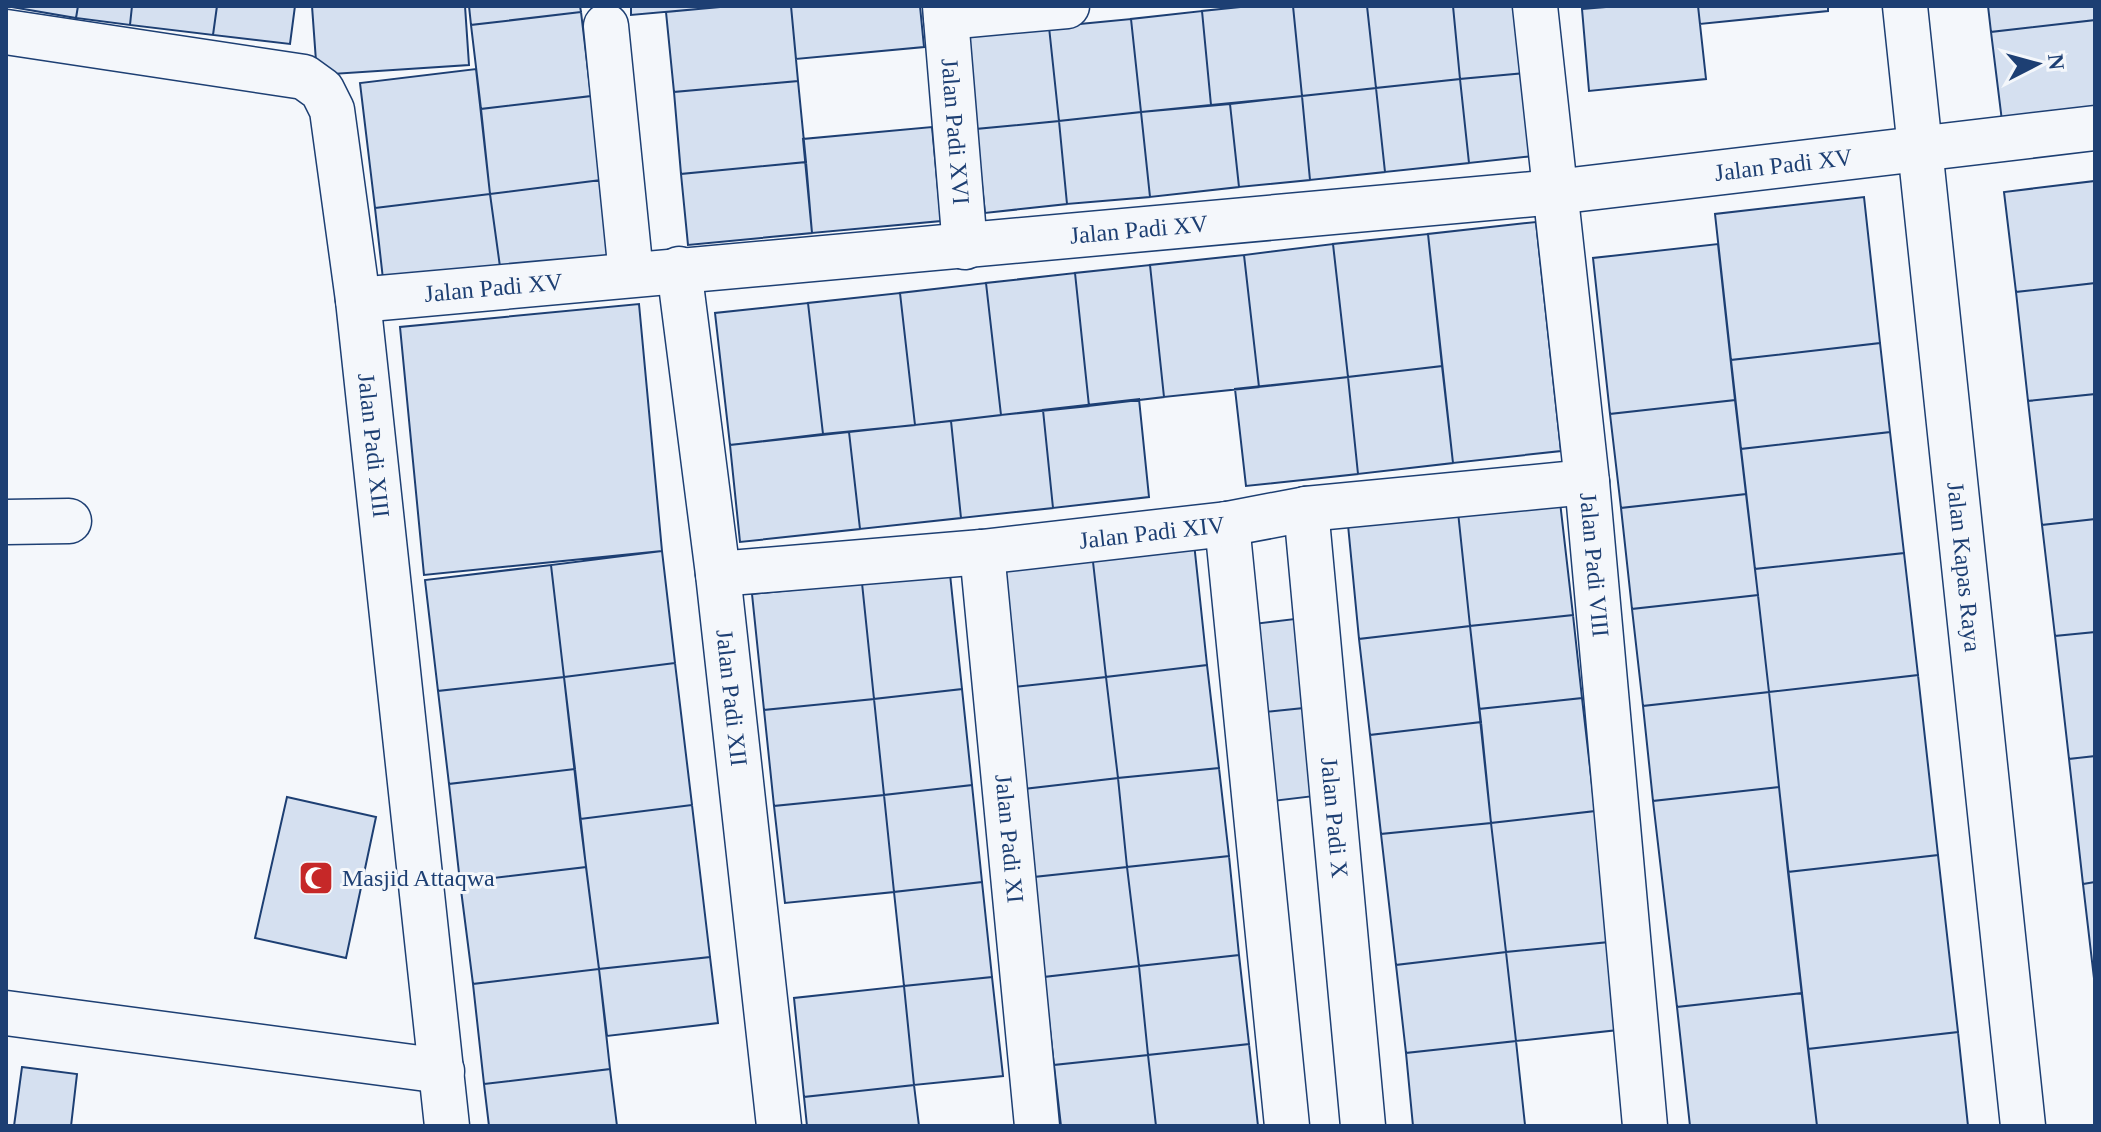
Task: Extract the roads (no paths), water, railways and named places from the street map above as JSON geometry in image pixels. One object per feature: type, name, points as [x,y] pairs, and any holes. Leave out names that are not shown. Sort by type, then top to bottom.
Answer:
[{"type":"street","name":"Jalan Padi XVI","points":[[965,247],[946,12],[1067,6]]},
{"type":"street","name":"Jalan Padi VIII","points":[[1535,6],[1587,482],[1645,1126]]},
{"type":"street","name":"Jalan Kapas Raya","points":[[1905,6],[2023,1126]]},
{"type":"street","points":[[606,26],[631,274]]},
{"type":"street","name":"Jalan Padi XIII","points":[[6,32],[304,77],[322,90],[332,110],[358,300],[447,1126]]},
{"type":"street","name":"Jalan Padi XV","points":[[358,300],[1555,192],[2095,128]]},
{"type":"street","name":"Jalan Padi XII","points":[[679,269],[718,574],[779,1126]]},
{"type":"street","name":"Jalan Padi XIV","points":[[718,574],[982,552],[1227,524],[1306,509],[1587,482]]},
{"type":"street","name":"Jalan Padi X","points":[[1306,509],[1363,1126]]},
{"type":"street","points":[[6,522],[69,521]]},
{"type":"street","points":[[1227,524],[1287,1126]]},
{"type":"street","name":"Jalan Padi XI","points":[[982,552],[1037,1126]]},
{"type":"street","points":[[6,1013],[442,1071]]},
{"type":"place","name":"Masjid Attaqwa","points":[[316,878]]}]
